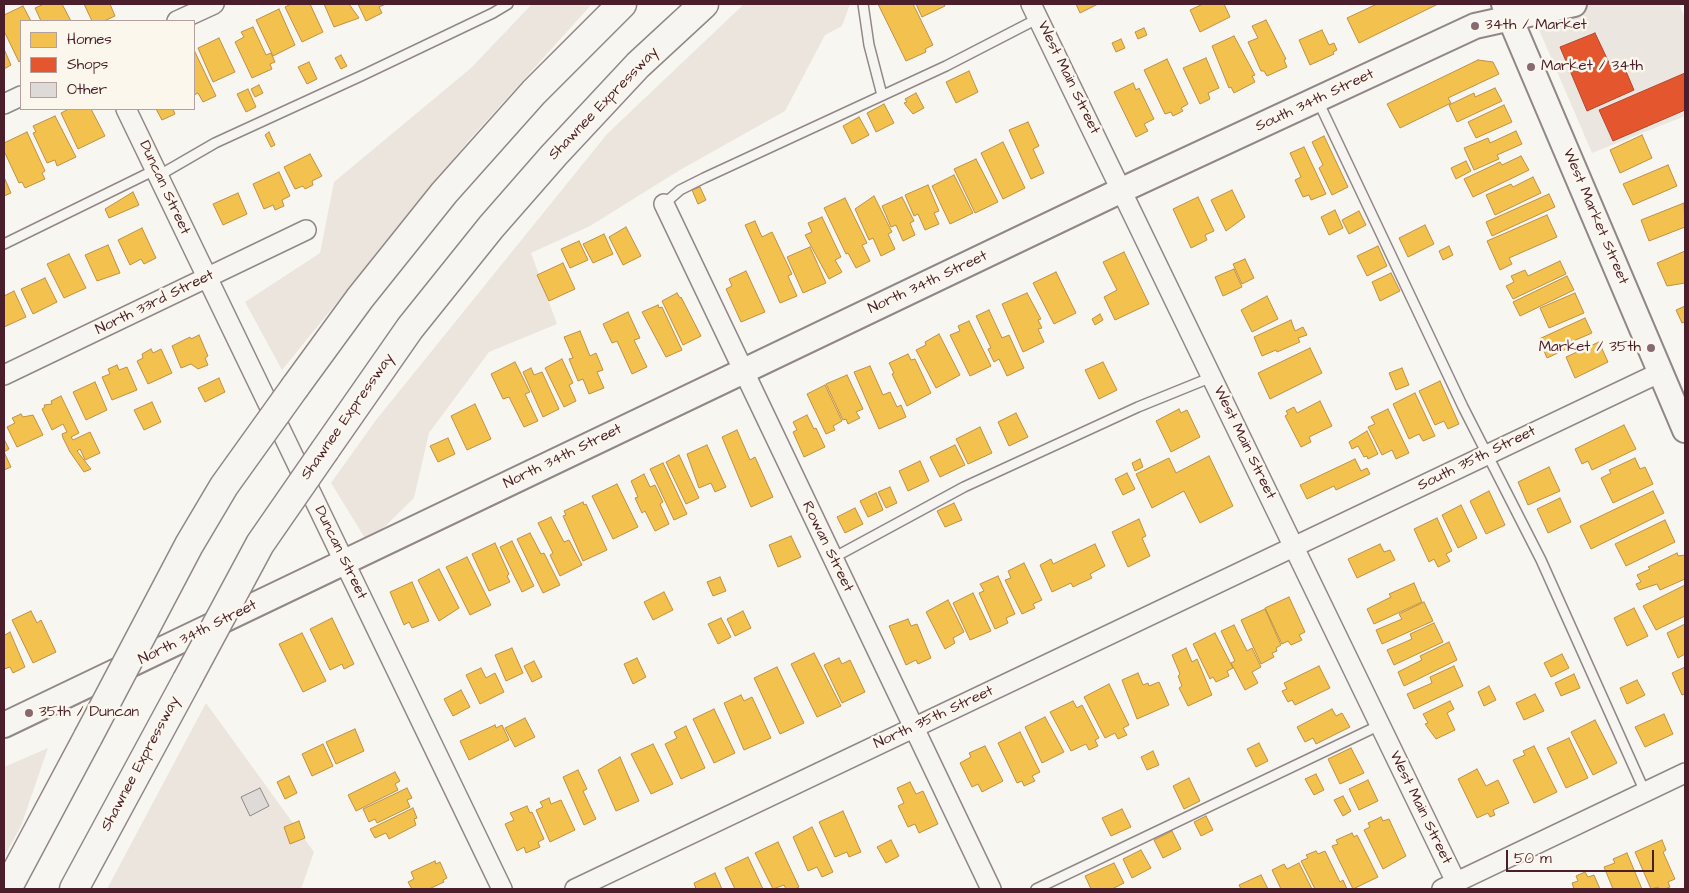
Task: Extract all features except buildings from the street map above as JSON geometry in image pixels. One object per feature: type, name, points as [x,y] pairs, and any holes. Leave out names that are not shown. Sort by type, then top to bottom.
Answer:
[{"type":"highway","points":[[7,889],[199,528],[224,486],[360,298],[444,193],[534,92],[622,4]]},
{"type":"highway","name":"Shawnee Expressway","points":[[74,889],[260,544],[410,328],[491,227],[554,155],[638,65],[704,4]]},
{"type":"street","points":[[179,20],[214,4]]},
{"type":"street","name":"South 34th Street","points":[[1122,190],[1507,10],[1573,4]]},
{"type":"street","name":"West Market Street","points":[[1507,10],[1685,430]]},
{"type":"street","name":"West Main Street","points":[[1035,11],[1380,725],[1449,886]]},
{"type":"street","points":[[4,104],[20,96]]},
{"type":"street","name":"Duncan Street","points":[[126,110],[502,889]]},
{"type":"street","name":"North 34th Street","points":[[4,725],[1122,190]]},
{"type":"street","name":"Rowan Street","points":[[664,204],[991,889]]},
{"type":"street","name":"North 33rd Street","points":[[4,375],[306,230]]},
{"type":"street","name":"South 35th Street","points":[[1294,547],[1660,372]]},
{"type":"street","name":"North 35th Street","points":[[575,889],[1294,547]]},
{"type":"street","points":[[1449,886],[1685,773]]},
{"type":"lane","points":[[4,244],[157,173],[215,143],[370,72],[508,4]]},
{"type":"lane","points":[[863,4],[869,45],[882,94]]},
{"type":"lane","points":[[664,204],[680,190],[704,178],[946,66],[1035,11]]},
{"type":"lane","points":[[1317,100],[1463,407],[1541,560],[1645,792]]},
{"type":"lane","points":[[832,558],[964,487],[1138,406],[1212,376]]},
{"type":"lane","points":[[1036,889],[1380,725]]},
{"type":"shaded area","points":[[532,4],[592,4],[470,139],[282,370],[245,302],[320,253],[334,182],[471,68]]},
{"type":"shaded area","points":[[744,4],[850,4],[842,26],[825,35],[785,111],[680,170],[590,226],[531,253],[557,324],[489,352],[429,433],[414,498],[368,543],[331,483],[376,420],[607,134]]},
{"type":"shaded area","points":[[1528,4],[1679,4],[1685,18],[1685,116],[1592,153]]},
{"type":"shaded area","points":[[206,703],[314,852],[301,889],[107,889]]},
{"type":"shaded area","points":[[48,748],[21,826],[4,857],[4,767]]},
{"type":"place","name":"34th / Market","points":[[1475,26]]},
{"type":"place","name":"Market / 34th","points":[[1531,67]]},
{"type":"place","name":"Market / 35th","points":[[1651,348]]},
{"type":"place","name":"35th / Duncan","points":[[29,713]]}]
